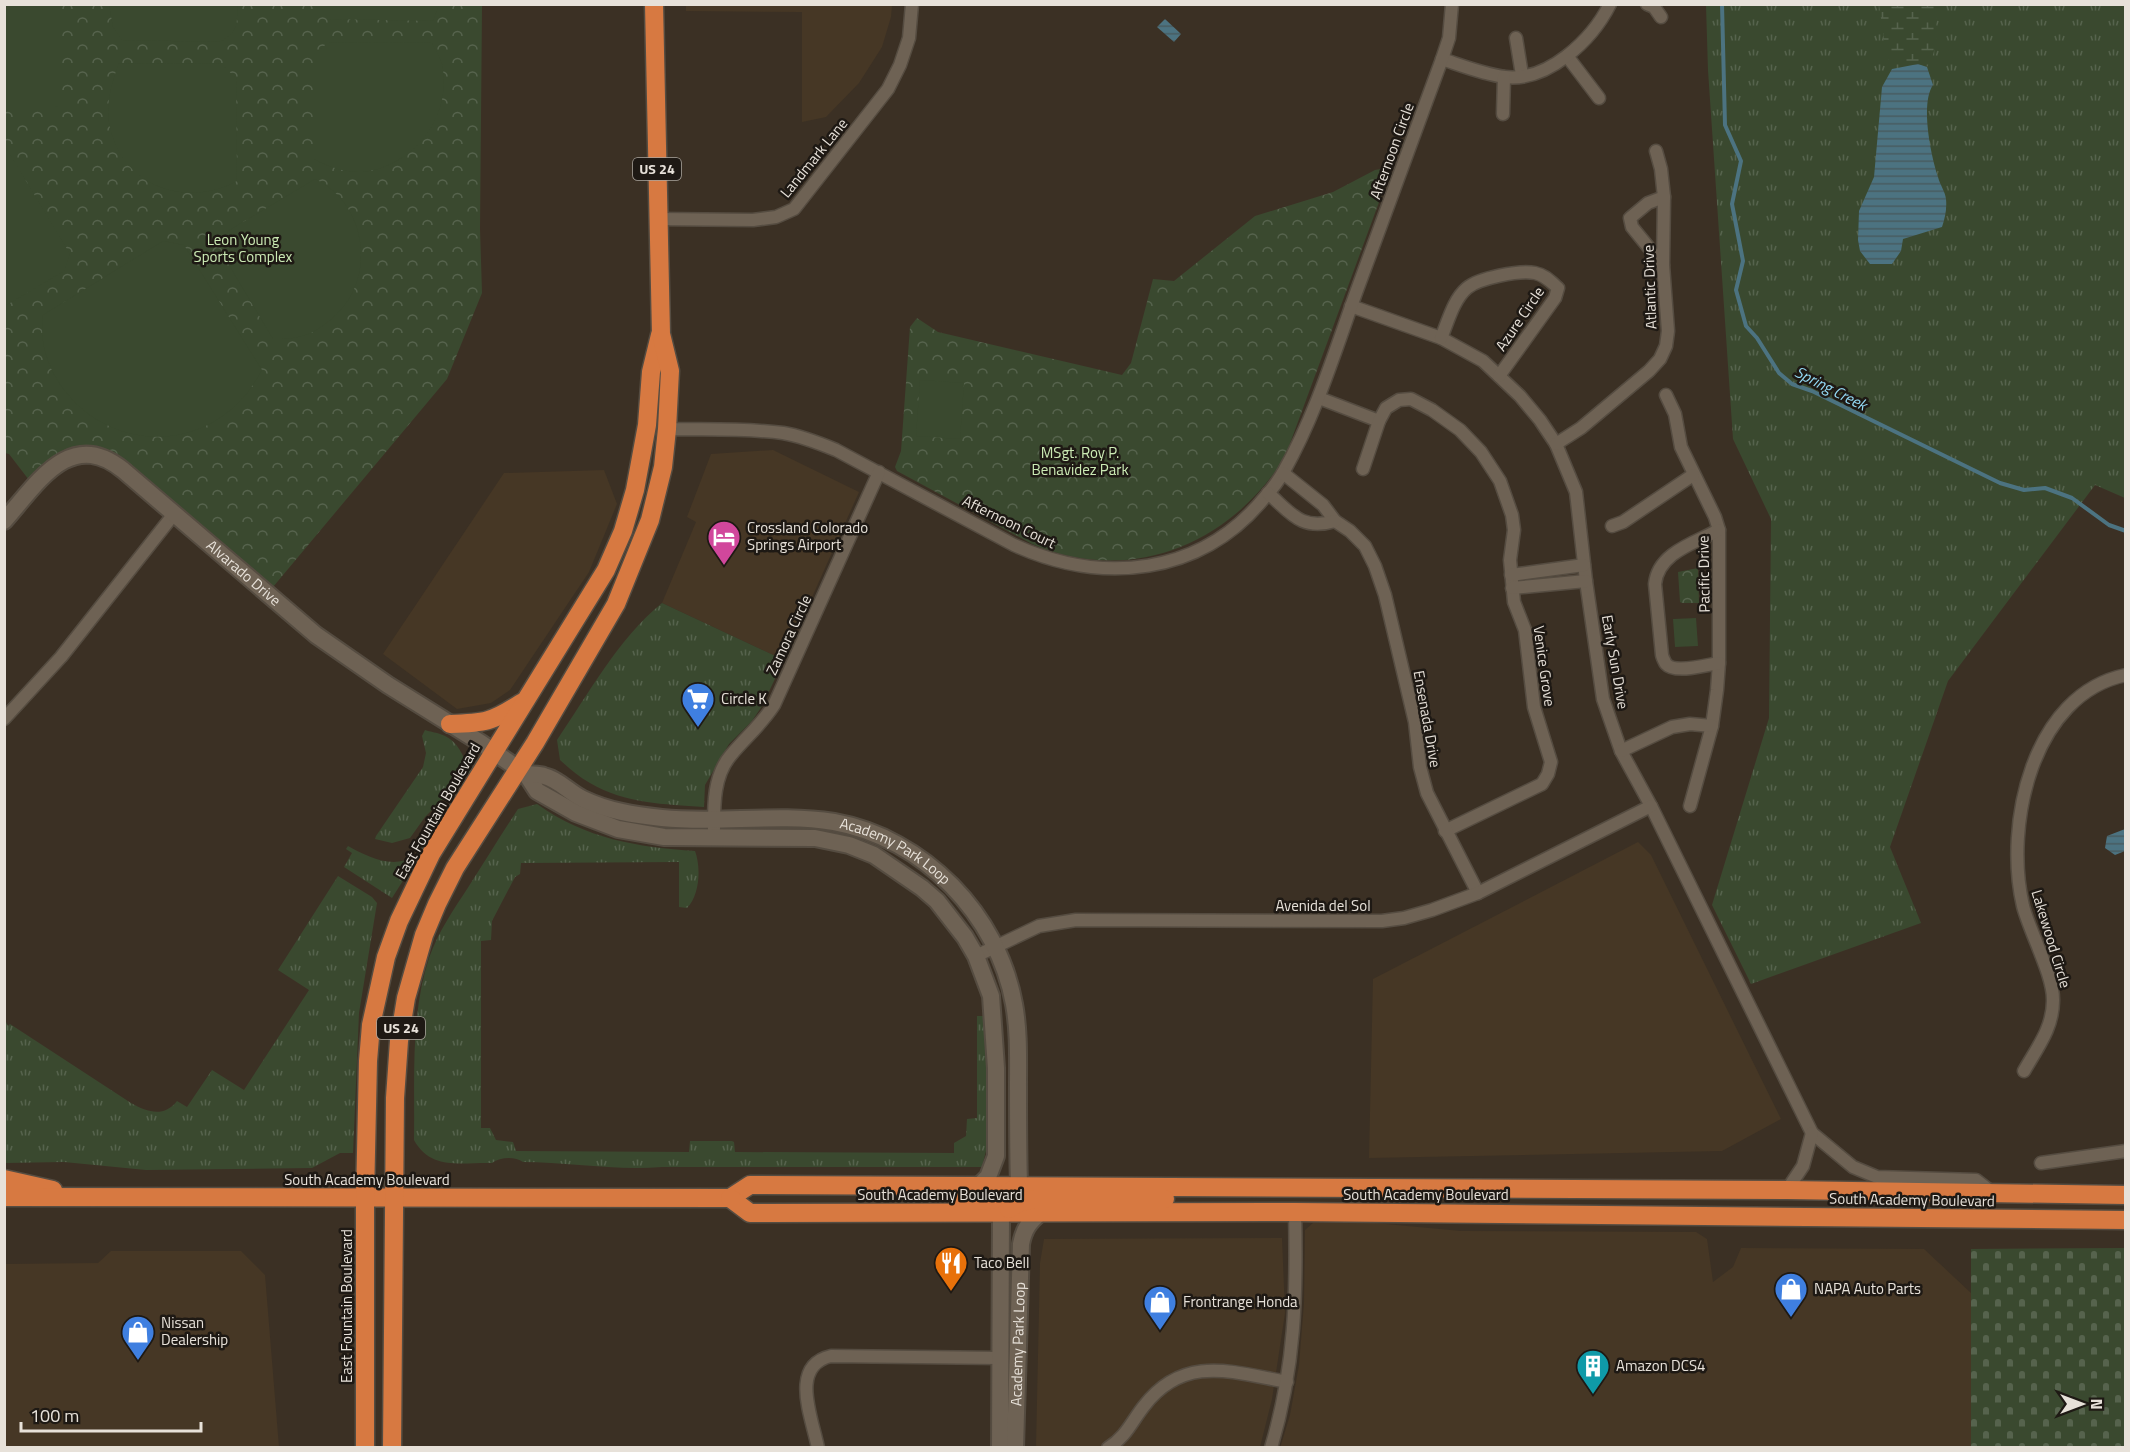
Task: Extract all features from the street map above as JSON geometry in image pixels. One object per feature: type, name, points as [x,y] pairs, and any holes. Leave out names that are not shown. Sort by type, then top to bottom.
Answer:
[{"type":"highway","name":"East Fountain Boulevard","points":[[392,1448],[397,1065],[406,998],[414,967],[424,935],[455,868],[522,772],[616,604],[629,577],[650,520],[663,467],[670,371],[661,334],[654,4]]},
{"type":"highway","name":"East Fountain Boulevard","points":[[365,1448],[365,1198],[368,1061],[371,1025],[386,957],[416,884],[454,816],[599,584],[623,531],[635,490],[642,454],[647,425],[651,372],[661,334]]},
{"type":"highway","points":[[450,724],[483,723],[497,718],[528,698]]},
{"type":"highway","points":[[4,1179],[90,1197]]},
{"type":"highway","name":"South Academy Boulevard","points":[[4,1197],[730,1198],[750,1185],[1787,1190],[2126,1195]]},
{"type":"highway","points":[[832,1213],[874,1200],[992,1200],[1002,1198],[1019,1185]]},
{"type":"highway","points":[[1001,1214],[1018,1203],[1034,1199],[1245,1198],[1262,1187]]},
{"type":"highway","name":"South Academy Boulevard","points":[[730,1198],[750,1213],[1294,1212],[2126,1220]]},
{"type":"street","name":"Landmark Lane","points":[[658,219],[753,220],[776,217],[794,209],[888,89],[900,65],[909,38],[912,4]]},
{"type":"street","name":"Afternoon Circle","points":[[1352,306],[1449,38],[1452,4]]},
{"type":"street","points":[[1442,59],[1476,71],[1504,77],[1522,75],[1551,66],[1567,56],[1595,30],[1610,4]]},
{"type":"street","points":[[1647,4],[1654,7],[1661,17]]},
{"type":"street","points":[[1516,38],[1522,75]]},
{"type":"street","points":[[1567,56],[1599,98]]},
{"type":"street","points":[[1503,114],[1504,77]]},
{"type":"street","name":"Atlantic Drive","points":[[1556,444],[1581,429],[1649,371],[1660,359],[1666,346],[1668,331],[1663,265],[1664,197],[1661,169],[1656,151]]},
{"type":"street","points":[[1663,265],[1632,227],[1630,218],[1648,203],[1664,197]]},
{"type":"street","name":"Azure Circle","points":[[1441,338],[1454,306],[1467,288],[1496,276],[1534,272],[1548,278],[1558,288],[1555,298],[1499,375]]},
{"type":"street","name":"Early Sun Drive","points":[[1352,306],[1441,338],[1483,361],[1533,412],[1556,444],[1576,492],[1603,699],[1622,751],[1812,1134],[1853,1167],[1877,1177],[1976,1180],[1994,1194]]},
{"type":"street","name":"Afternoon Court","points":[[667,429],[757,431],[785,434],[836,450],[1037,555],[1062,563],[1112,569],[1168,562],[1190,554],[1232,530],[1252,513],[1268,494],[1283,473],[1319,398],[1352,306]]},
{"type":"street","name":"Pacific Drive","points":[[1666,395],[1675,414],[1681,447],[1719,530],[1719,663],[1712,726],[1690,806]]},
{"type":"street","points":[[1319,398],[1379,421]]},
{"type":"street","name":"Venice Grove","points":[[1363,469],[1379,421],[1386,408],[1399,400],[1411,399],[1432,410],[1460,430],[1481,452],[1500,481],[1512,515],[1514,530],[1510,560],[1514,602],[1525,630],[1534,707],[1551,762],[1542,784],[1445,831]]},
{"type":"street","name":"Alvarado Drive","points":[[4,521],[52,468],[69,457],[85,454],[113,462],[316,635],[388,686],[494,752]]},
{"type":"street","name":"Zamora Circle","points":[[714,837],[715,794],[720,773],[729,757],[762,723],[774,705],[879,472]]},
{"type":"street","name":"Ensenada Drive","points":[[1283,473],[1323,506],[1335,521],[1350,531],[1365,546],[1376,566],[1415,722],[1420,767],[1427,793],[1478,893]]},
{"type":"street","points":[[1612,526],[1623,522],[1693,475]]},
{"type":"street","points":[[1268,494],[1303,523],[1322,525],[1335,521]]},
{"type":"street","points":[[4,719],[61,657],[174,514]]},
{"type":"street","points":[[1719,530],[1670,556],[1656,573],[1655,584],[1662,655],[1666,664],[1672,668],[1681,669],[1719,663]]},
{"type":"street","points":[[1512,581],[1584,565]]},
{"type":"street","points":[[1512,581],[1534,587],[1586,581]]},
{"type":"street","name":"Lakewood Circle","points":[[2024,1071],[2047,1032],[2053,1014],[2054,998],[2049,978],[2030,931],[2018,875],[2016,848],[2025,791],[2032,769],[2052,726],[2067,705],[2098,684],[2126,675]]},
{"type":"street","points":[[1622,751],[1672,727],[1690,724],[1712,726]]},
{"type":"street","name":"Academy Park Loop","points":[[494,752],[522,772],[537,791],[597,822],[618,829],[664,837],[815,838],[849,845],[874,855],[901,872],[937,901],[953,919],[976,956],[991,996],[996,1068],[996,1156],[988,1177],[978,1187]]},
{"type":"street","name":"Academy Park Loop","points":[[522,772],[545,776],[580,798],[616,811],[666,818],[783,818],[836,823],[878,836],[915,856],[946,879],[970,906],[996,947],[1013,1001],[1017,1023],[1019,1185]]},
{"type":"street","name":"Avenida del Sol","points":[[976,956],[1039,926],[1076,920],[1382,921],[1404,918],[1478,893],[1651,806]]},
{"type":"street","points":[[1787,1190],[1803,1166],[1812,1134]]},
{"type":"street","points":[[2041,1163],[2126,1151]]},
{"type":"street","points":[[1271,1448],[1287,1382],[1296,1304],[1294,1212]]},
{"type":"street","name":"Academy Park Loop","points":[[1015,1448],[1021,1244],[1024,1231],[1040,1213]]},
{"type":"street","name":"Academy Park Loop","points":[[1000,1448],[1001,1214]]},
{"type":"street","points":[[818,1448],[806,1390],[809,1370],[822,1358],[831,1356],[1000,1358]]},
{"type":"street","points":[[1108,1448],[1120,1440],[1142,1408],[1158,1390],[1167,1383],[1189,1373],[1222,1370],[1287,1382]]},
{"type":"shaded area","points":[[686,4],[892,5],[891,17],[882,47],[859,83],[826,117],[802,122],[802,12],[686,11]]},
{"type":"shaded area","points":[[773,450],[859,492],[784,660],[662,603],[696,522],[687,517],[711,454]]},
{"type":"shaded area","points":[[604,470],[617,504],[589,572],[510,690],[491,703],[457,709],[383,654],[504,473]]},
{"type":"shaded area","points":[[1638,842],[1651,855],[1781,1119],[1722,1151],[1369,1158],[1373,979]]},
{"type":"shaded area","points":[[1313,1223],[1375,1223],[1461,1231],[1696,1232],[1707,1239],[1713,1282],[1733,1267],[1741,1248],[1924,1249],[1971,1293],[1971,1447],[1280,1448],[1290,1415],[1299,1365],[1304,1303],[1305,1230]]},
{"type":"shaded area","name":"Frontrange Honda","points":[[1282,1238],[1285,1313],[1272,1399],[1260,1447],[1036,1448],[1040,1263],[1044,1239]]},
{"type":"shaded area","name":"Nissan Dealership","points":[[111,1251],[241,1251],[265,1275],[279,1447],[5,1447],[5,1264],[98,1263]]},
{"type":"green space","points":[[5,4],[60,5],[60,104],[53,109],[5,109]]},
{"type":"green space","points":[[315,4],[439,5],[433,21],[328,19],[315,7]]},
{"type":"green space","points":[[1879,4],[1935,5],[1937,29],[1934,53],[1927,67],[1918,65],[1892,69],[1885,48]]},
{"type":"green space","name":"Leon Young Sports Complex","points":[[4,5],[482,5],[480,229],[482,293],[447,379],[273,587],[117,454],[90,447],[68,449],[48,460],[29,480],[9,454],[5,453]]},
{"type":"green space","points":[[109,5],[237,5],[237,23],[234,31],[220,42],[122,40],[113,27]]},
{"type":"green space","points":[[1706,5],[2126,5],[2125,498],[2095,485],[1948,681],[1890,847],[1921,923],[1751,984],[1712,905],[1769,718],[1771,519],[1733,439],[1708,70]]},
{"type":"green space","points":[[329,42],[432,43],[442,64],[444,83],[442,102],[436,119],[426,135],[414,149],[399,160],[382,168],[350,172],[314,159],[314,54]]},
{"type":"green space","points":[[119,63],[221,64],[236,78],[237,181],[219,189],[181,192],[163,188],[146,180],[132,169],[120,154],[108,117],[111,90]]},
{"type":"green space","points":[[5,146],[70,254],[64,271],[5,306]]},
{"type":"green space","name":"MSgt. Roy P. Benavidez Park","points":[[1392,167],[1285,457],[1262,488],[1236,514],[1207,534],[1175,549],[1141,558],[1105,560],[1069,556],[1032,544],[897,471],[895,467],[901,451],[910,327],[917,318],[938,332],[1122,375],[1131,363],[1153,279],[1174,281],[1255,216],[1333,192],[1375,170]]},
{"type":"green space","points":[[315,179],[333,191],[347,207],[356,226],[361,246],[360,267],[355,287],[344,306],[315,331],[301,336],[273,339],[223,255],[228,231]]},
{"type":"green space","points":[[163,241],[184,245],[262,370],[245,396],[218,419],[196,430],[173,436],[149,436],[125,432],[103,423],[83,409],[65,391],[46,355],[42,325],[43,315]]},
{"type":"green space","points":[[920,380],[964,383],[960,439],[916,436]]},
{"type":"green space","points":[[1698,568],[1699,603],[1682,603],[1680,602],[1678,572]]},
{"type":"green space","points":[[662,603],[784,660],[762,706],[752,721],[729,744],[705,785],[704,807],[646,802],[617,795],[586,781],[560,760],[557,740],[618,650],[646,617]]},
{"type":"green space","points":[[1696,618],[1698,646],[1675,647],[1673,619]]},
{"type":"green space","points":[[425,730],[452,740],[464,758],[461,763],[462,767],[468,766],[467,768],[471,771],[425,817],[410,838],[392,843],[375,839],[423,767],[426,753],[422,736]]},
{"type":"green space","points":[[537,804],[574,826],[613,839],[632,844],[695,851],[699,873],[697,888],[687,908],[679,907],[679,862],[521,863],[520,874],[515,877],[492,921],[491,940],[481,941],[481,1128],[490,1128],[496,1140],[513,1142],[516,1151],[689,1152],[690,1141],[732,1141],[735,1152],[954,1153],[954,1143],[966,1136],[967,1119],[977,1118],[977,1016],[986,1016],[986,1151],[982,1167],[627,1168],[523,1162],[512,1158],[499,1159],[492,1163],[448,1163],[429,1157],[414,1140],[414,1071],[416,1025],[429,958],[447,921],[518,809]]},
{"type":"green space","points":[[429,837],[392,898],[344,867],[352,853],[346,849],[348,846],[380,860],[397,862],[414,856]]},
{"type":"green space","points":[[338,876],[372,897],[377,903],[359,1013],[353,1153],[340,1153],[312,1168],[146,1170],[64,1162],[5,1163],[4,1024],[6,1022],[8,1026],[10,1024],[131,1103],[149,1111],[167,1110],[177,1101],[187,1107],[212,1070],[244,1090],[309,990],[278,970]]},
{"type":"green space","points":[[2125,1248],[2125,1447],[1971,1447],[1971,1249]]},
{"type":"water","points":[[1165,19],[1181,34],[1174,42],[1157,27]]},
{"type":"water","points":[[1918,64],[1927,67],[1933,85],[1927,104],[1928,130],[1935,168],[1945,193],[1944,220],[1942,227],[1903,239],[1901,251],[1892,264],[1870,264],[1860,251],[1859,211],[1874,177],[1882,87],[1892,69]]},
{"type":"water","points":[[2125,829],[2125,851],[2115,855],[2105,848],[2107,836]]},
{"type":"waterway","name":"Spring Creek","points":[[1722,4],[1725,125],[1741,161],[1732,204],[1743,261],[1736,290],[1746,326],[1757,338],[1779,373],[1792,384],[1812,391],[2000,483],[2024,490],[2045,488],[2072,498],[2109,525],[2126,531]]},
{"type":"place","name":"Crossland Colorado Springs Airport","points":[[724,566]]},
{"type":"place","name":"Circle K","points":[[698,728]]},
{"type":"place","name":"Taco Bell","points":[[951,1292]]},
{"type":"place","name":"NAPA Auto Parts","points":[[1791,1318]]},
{"type":"place","name":"Frontrange Honda","points":[[1160,1331]]},
{"type":"place","name":"Nissan Dealership","points":[[138,1361]]},
{"type":"place","name":"Amazon DCS4","points":[[1593,1395]]}]
